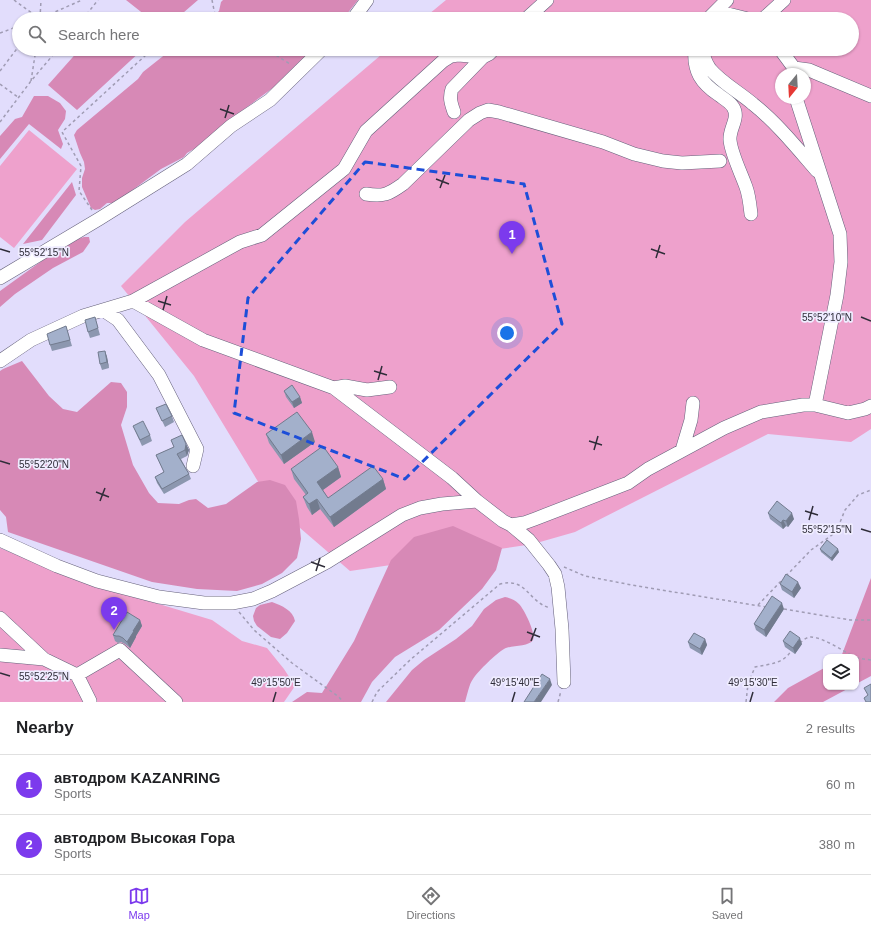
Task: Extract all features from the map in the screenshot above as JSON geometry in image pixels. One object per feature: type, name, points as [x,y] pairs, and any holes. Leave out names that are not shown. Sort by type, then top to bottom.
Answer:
[{"type":"lane","points":[[358,12],[367,0]]},
{"type":"lane","points":[[534,12],[547,0]]},
{"type":"lane","points":[[771,12],[784,0]]},
{"type":"lane","points":[[0,278],[187,164],[230,126],[270,100],[315,56]]},
{"type":"lane","points":[[0,361],[31,340],[83,316],[133,301],[240,242],[262,235],[344,169],[366,131],[443,61],[451,56]]},
{"type":"lane","points":[[470,56],[483,57]]},
{"type":"lane","points":[[694,56],[697,72],[706,85],[715,93],[730,102],[734,108],[736,117],[730,135],[730,140],[746,188],[751,214]]},
{"type":"lane","points":[[703,56],[709,68],[723,81],[754,104],[772,121],[821,175]]},
{"type":"lane","points":[[784,56],[792,68]]},
{"type":"lane","points":[[454,112],[450,100],[452,89],[483,57]]},
{"type":"lane","points":[[811,71],[871,96]]},
{"type":"lane","points":[[798,104],[840,234],[841,262],[837,296],[815,405]]},
{"type":"lane","points":[[366,194],[377,196],[385,195],[394,191],[469,120],[488,110],[603,142],[634,154],[663,161],[682,163],[720,161]]},
{"type":"lane","points":[[133,301],[203,340],[334,388],[452,478],[476,501],[503,521],[511,525],[529,540],[555,574],[558,587],[562,629],[564,682]]},
{"type":"lane","points":[[103,310],[118,320],[159,374],[197,449],[193,466]]},
{"type":"lane","points":[[334,388],[345,386],[367,390],[390,387]]},
{"type":"lane","points":[[682,450],[691,420],[693,403]]},
{"type":"lane","points":[[511,525],[524,523],[628,484],[648,469],[682,450],[724,428],[761,412],[803,405],[815,405],[848,413],[871,406]]},
{"type":"lane","points":[[0,540],[57,566],[97,581],[159,597],[204,602],[232,603],[252,599],[272,591],[327,562],[402,515],[420,508],[442,504],[476,501]]},
{"type":"lane","points":[[0,618],[44,659],[77,675],[90,702]]},
{"type":"lane","points":[[77,675],[120,650],[176,702]]},
{"type":"lane","points":[[0,655],[44,659]]},
{"type":"path","points":[[14,0],[30,12]]},
{"type":"path","points":[[40,12],[41,0]]},
{"type":"path","points":[[55,12],[82,0]]},
{"type":"path","points":[[89,12],[98,0]]},
{"type":"path","points":[[212,0],[214,12]]},
{"type":"path","points":[[0,33],[12,29]]},
{"type":"path","points":[[0,71],[12,55]]},
{"type":"path","points":[[31,81],[35,56]]},
{"type":"path","points":[[0,122],[52,56]]},
{"type":"path","points":[[98,219],[79,191],[81,166],[62,132],[145,56]]},
{"type":"path","points":[[277,56],[300,71]]},
{"type":"path","points":[[0,84],[19,98]]},
{"type":"path","points":[[758,605],[811,550],[836,532],[845,510],[858,495],[871,490]]},
{"type":"path","points":[[549,565],[559,565],[585,576],[766,607]]},
{"type":"path","points":[[372,702],[377,692],[410,660],[500,584],[508,582],[522,586],[539,603],[547,608],[560,611]]},
{"type":"path","points":[[232,603],[254,630],[292,663],[339,697],[342,702]]},
{"type":"path","points":[[781,609],[850,620],[871,620]]},
{"type":"path","points":[[800,643],[810,637],[820,639],[849,654]]},
{"type":"path","points":[[746,702],[748,684],[755,667],[781,661],[788,656],[794,648]]},
{"type":"path","points":[[859,658],[871,660]]},
{"type":"highlighted area","points":[[365,162],[524,184],[562,324],[405,479],[234,413],[248,298]]},
{"type":"shaded area","points":[[126,0],[198,0],[184,12],[141,12]]},
{"type":"shaded area","points":[[223,0],[358,0],[349,12],[218,12]]},
{"type":"shaded area","points":[[446,0],[871,0],[871,429],[851,442],[768,434],[575,532],[533,544],[350,571],[271,503],[194,376],[121,286],[185,222],[380,56],[859,56],[859,12],[431,12]]},
{"type":"shaded area","points":[[74,56],[135,56],[77,110],[48,85]]},
{"type":"shaded area","points":[[163,56],[308,56],[289,76],[220,127],[209,138],[187,153],[184,157],[161,169],[115,203],[107,203],[100,209],[95,210],[91,208],[82,187],[82,178],[85,169],[84,162],[74,135],[77,130],[138,79],[143,72]]},
{"type":"shaded area","points":[[34,96],[48,96],[60,103],[66,111],[65,119],[58,130],[63,144],[61,149],[29,124],[0,159],[0,136],[15,119],[22,117]]},
{"type":"shaded area","points":[[29,130],[77,169],[14,248],[0,237],[0,166]]},
{"type":"shaded area","points":[[72,182],[76,195],[42,240],[23,244]]},
{"type":"shaded area","points":[[89,237],[90,242],[83,252],[53,268],[15,294],[0,307],[0,291],[68,242]]},
{"type":"shaded area","points":[[22,361],[49,396],[63,409],[77,412],[111,382],[121,383],[127,392],[127,407],[121,425],[133,465],[149,493],[158,503],[179,504],[196,499],[208,508],[226,504],[257,482],[270,480],[285,485],[296,501],[299,519],[301,539],[297,558],[282,573],[262,584],[237,591],[197,589],[152,582],[8,532],[6,517],[0,510],[0,371]]},
{"type":"shaded area","points":[[453,526],[502,548],[496,570],[482,589],[439,630],[395,657],[372,682],[361,702],[292,702],[307,692],[322,693],[354,641],[391,560],[414,537]]},
{"type":"shaded area","points":[[0,548],[76,579],[212,620],[242,641],[267,648],[284,669],[295,686],[284,702],[0,702]]},
{"type":"shaded area","points":[[871,578],[871,676],[859,682],[859,654],[842,654]]},
{"type":"shaded area","points":[[505,597],[514,600],[521,607],[533,632],[533,640],[528,644],[504,649],[492,658],[479,671],[472,681],[465,702],[386,702],[412,670],[472,626],[484,609],[496,600]]},
{"type":"shaded area","points":[[272,602],[289,611],[294,617],[295,621],[287,633],[280,639],[271,637],[257,626],[254,621],[253,616],[256,608],[260,605]]},
{"type":"shaded area","points":[[823,669],[823,690],[845,690],[823,702],[774,702],[788,688]]},
{"type":"building","points":[[95,317],[98,328],[88,332],[85,320]]},
{"type":"building","points":[[66,326],[70,340],[50,345],[47,334]]},
{"type":"building","points":[[105,351],[107,362],[100,364],[98,352]]},
{"type":"building","points":[[292,385],[300,397],[292,402],[284,391]]},
{"type":"building","points":[[166,404],[172,416],[162,421],[156,408]]},
{"type":"building","points":[[297,412],[312,432],[281,455],[266,434]]},
{"type":"building","points":[[143,421],[150,435],[140,440],[133,426]]},
{"type":"building","points":[[182,435],[186,444],[185,450],[177,454],[189,474],[162,489],[155,477],[164,472],[156,455],[174,447],[171,440]]},
{"type":"building","points":[[323,446],[338,467],[317,482],[328,498],[373,466],[383,479],[330,517],[317,499],[309,504],[303,497],[308,493],[291,469]]},
{"type":"building","points":[[777,501],[792,513],[786,521],[783,520],[781,523],[768,513]]},
{"type":"building","points":[[827,540],[838,549],[831,558],[820,549]]},
{"type":"building","points":[[786,574],[798,582],[792,592],[780,584]]},
{"type":"building","points":[[772,596],[782,603],[764,630],[754,624]]},
{"type":"building","points":[[127,612],[140,620],[127,642],[119,636],[113,635]]},
{"type":"building","points":[[790,631],[800,638],[793,648],[783,641]]},
{"type":"building","points":[[694,633],[705,639],[700,649],[688,642]]},
{"type":"building","points":[[542,674],[550,679],[534,702],[524,702]]},
{"type":"building","points":[[871,684],[871,702],[866,702],[864,698],[868,695],[864,688]]},
{"type":"place","name":"автодром KAZANRING","points":[[512,254]]},
{"type":"place","name":"автодром Высокая Гора","points":[[114,630]]}]
